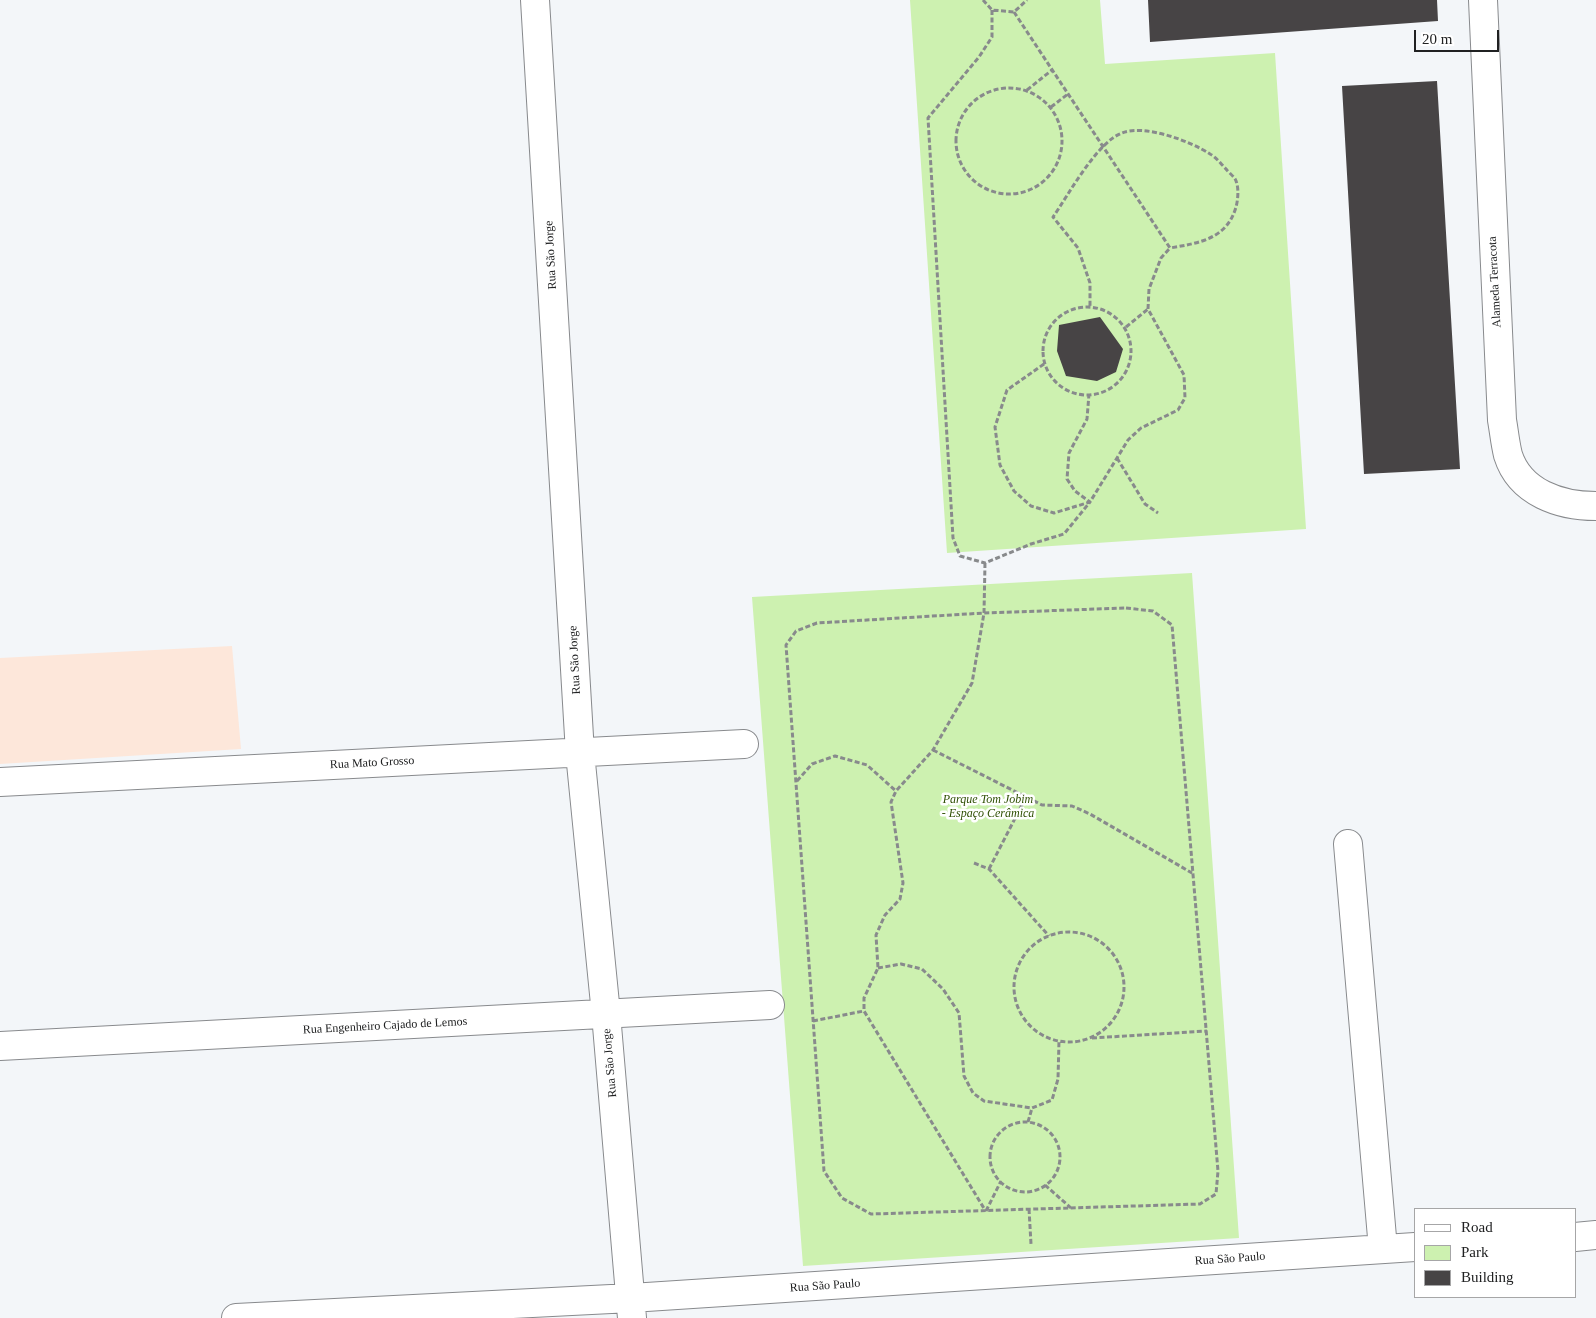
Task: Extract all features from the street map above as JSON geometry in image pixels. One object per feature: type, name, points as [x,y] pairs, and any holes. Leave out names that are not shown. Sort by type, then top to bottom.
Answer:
[{"type":"street","name":"Rua São Jorge","points":[[536,0],[580,753],[606,1014],[631,1308]]},
{"type":"street","name":"Alameda Terracota","points":[[1483,0],[1502,420],[1508,456],[1519,477],[1532,489],[1562,502],[1577,506],[1596,506]]},
{"type":"street","name":"Rua Mato Grosso","points":[[0,782],[744,744]]},
{"type":"street","points":[[1348,844],[1383,1249]]},
{"type":"street","name":"Rua Engenheiro Cajado de Lemos","points":[[0,1046],[770,1005]]},
{"type":"street","points":[[1576,1237],[1596,1235]]},
{"type":"street","name":"Rua São Paulo","points":[[236,1318],[631,1308],[1033,1272],[1414,1247]]},
{"type":"path","points":[[984,0],[992,10],[992,37],[979,57],[928,118],[952,538],[960,556],[985,564],[1031,544],[1064,534],[1090,502],[1128,440],[1142,428],[1178,410],[1185,398],[1184,375],[1148,309],[1150,289],[1161,258],[1170,248],[1200,243],[1217,234],[1232,220],[1238,200],[1236,180],[1211,154],[1188,143],[1155,132],[1138,131],[1122,133],[1102,146],[1053,217],[1078,248],[1090,283],[1090,306]]},
{"type":"path","points":[[992,10],[1014,12],[1027,0]]},
{"type":"path","points":[[1014,12],[1170,248]]},
{"type":"path","points":[[1027,90],[1052,70]]},
{"type":"path","points":[[1011,87],[1027,90],[1040,97],[1051,107],[1059,120],[1063,136],[1062,152],[1046,180],[1032,189],[1017,194],[1000,194],[985,189],[972,179],[962,166],[956,151],[955,136],[959,120],[968,106],[980,95],[995,89],[1011,87]]},
{"type":"path","points":[[1051,107],[1068,94]]},
{"type":"path","points":[[1090,306],[1110,312],[1126,327],[1132,348],[1128,369],[1115,386],[1095,395],[1074,394],[1055,383],[1044,364],[1042,342],[1051,323],[1068,310],[1090,306]]},
{"type":"path","points":[[1126,327],[1148,309]]},
{"type":"path","points":[[1044,364],[1007,390],[995,427],[1000,465],[1014,491],[1031,506],[1054,513],[1090,502]]},
{"type":"path","points":[[1088,394],[1087,419],[1069,453],[1067,479],[1075,490],[1090,502]]},
{"type":"path","points":[[1117,458],[1145,504],[1158,513]]},
{"type":"path","points":[[985,564],[984,613],[972,682],[933,750],[896,791],[891,802],[903,883],[900,899],[885,915],[876,935],[878,968],[864,998],[864,1011],[986,1211]]},
{"type":"path","points":[[1126,608],[1152,611],[1172,625],[1218,1171],[1216,1194],[1200,1204],[871,1214],[842,1198],[824,1171],[796,782],[786,645],[796,631],[817,623],[984,613],[1126,608]]},
{"type":"path","points":[[933,750],[1042,805],[1072,806],[1090,814],[1193,873]]},
{"type":"path","points":[[796,782],[812,764],[835,756],[867,765],[896,791]]},
{"type":"path","points":[[989,869],[1026,797]]},
{"type":"path","points":[[974,863],[989,869],[1049,936]]},
{"type":"path","points":[[1090,1038],[1104,1030],[1114,1019],[1122,1005],[1123,974],[1117,959],[1107,947],[1095,938],[1080,933],[1064,932],[1049,936],[1035,944],[1024,955],[1017,969],[1014,984],[1016,1000],[1022,1014],[1031,1026],[1044,1036],[1059,1041],[1075,1042],[1090,1038],[1206,1031]]},
{"type":"path","points":[[878,968],[901,964],[922,969],[944,989],[959,1013],[964,1076],[973,1093],[984,1101],[1032,1108],[1052,1100],[1058,1079],[1059,1041]]},
{"type":"path","points":[[814,1022],[864,1011]]},
{"type":"path","points":[[1028,1122],[1032,1108]]},
{"type":"path","points":[[1028,1122],[1040,1125],[1050,1132],[1060,1153],[1059,1166],[1054,1176],[1045,1185],[1034,1190],[1022,1191],[1010,1188],[1000,1181],[993,1172],[990,1160],[991,1148],[996,1137],[1005,1128],[1016,1123],[1028,1122]]},
{"type":"path","points":[[986,1211],[1000,1181]]},
{"type":"path","points":[[1045,1185],[1071,1208]]},
{"type":"path","points":[[1029,1209],[1033,1272]]},
{"type":"shaded area","points":[[232,646],[241,749],[0,764],[0,658]]},
{"type":"green space","points":[[910,0],[1100,0],[1105,64],[1275,53],[1306,529],[947,553]]},
{"type":"green space","name":"Parque Tom Jobim - Espaço Cerâmica","points":[[1192,573],[1239,1238],[803,1266],[752,597]]},
{"type":"building","points":[[1148,0],[1437,0],[1438,21],[1150,42]]},
{"type":"building","points":[[1437,81],[1460,469],[1364,474],[1342,86]]},
{"type":"building","points":[[1100,317],[1123,349],[1116,372],[1097,381],[1066,376],[1057,351],[1059,325]]}]
